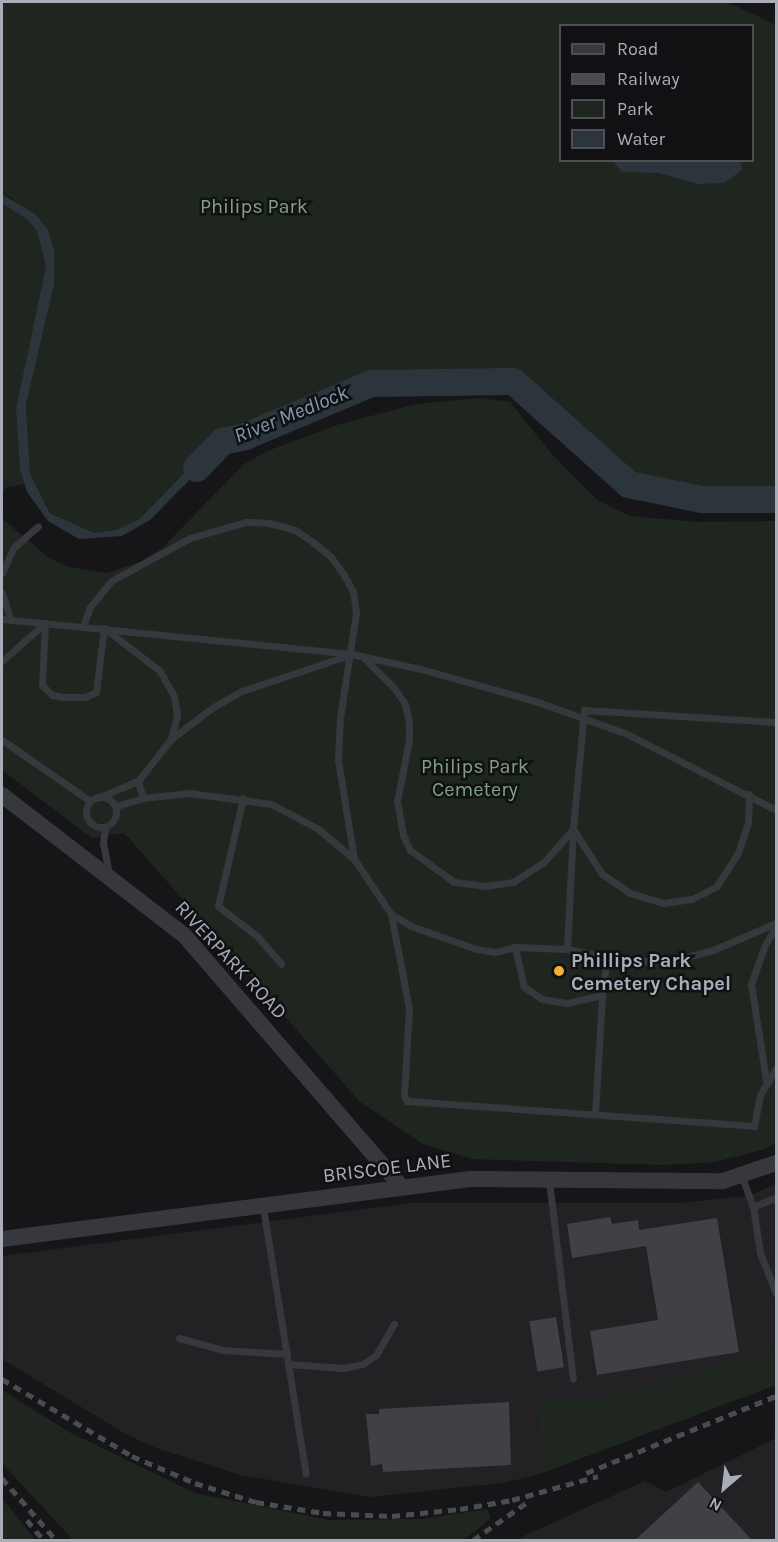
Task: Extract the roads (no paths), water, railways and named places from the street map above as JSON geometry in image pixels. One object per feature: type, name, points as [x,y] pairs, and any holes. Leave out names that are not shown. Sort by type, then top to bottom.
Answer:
[{"type":"street","name":"RIVERPARK ROAD","points":[[2,795],[184,935],[400,1186]]},
{"type":"street","name":"BRISCOE LANE","points":[[2,1239],[400,1186],[472,1179],[723,1181],[742,1177],[777,1163]]},
{"type":"lane","points":[[83,626],[90,607],[111,581],[190,538],[246,522],[269,523],[295,531],[331,556],[353,591],[356,614],[340,717],[338,760],[354,859]]},
{"type":"lane","points":[[2,573],[13,548],[38,526]]},
{"type":"lane","points":[[2,593],[10,620]]},
{"type":"lane","points":[[2,619],[362,656],[526,698],[581,716],[676,757],[777,810]]},
{"type":"lane","points":[[45,623],[42,685],[52,695],[63,697],[85,697],[96,692],[104,628]]},
{"type":"lane","points":[[2,661],[45,623]]},
{"type":"lane","points":[[104,628],[168,680],[177,715],[171,739]]},
{"type":"lane","points":[[116,806],[114,821],[105,827],[96,826],[88,820],[86,810],[90,801],[138,781],[171,739],[212,708],[242,691],[351,654]]},
{"type":"lane","points":[[362,656],[405,704],[409,740],[397,801],[399,820],[410,850],[428,865],[467,885],[513,882],[544,862],[573,829]]},
{"type":"lane","points":[[567,949],[581,716],[584,710],[777,722]]},
{"type":"lane","points":[[2,740],[90,801]]},
{"type":"lane","points":[[138,781],[143,798]]},
{"type":"lane","points":[[116,806],[143,798],[189,793],[243,798],[271,804],[317,828],[354,859],[391,914],[409,1008],[404,1096],[407,1101],[754,1126],[766,1080],[751,984],[758,961],[777,925]]},
{"type":"lane","points":[[573,829],[602,874],[630,893],[663,903],[678,902],[716,887],[727,873],[745,839],[749,794]]},
{"type":"lane","points":[[102,796],[116,806]]},
{"type":"lane","points":[[243,798],[218,906],[257,936],[281,964]]},
{"type":"lane","points":[[105,827],[103,843],[109,877]]},
{"type":"lane","points":[[391,914],[456,945],[495,952],[515,947],[567,949],[607,958],[668,962],[712,950],[777,925]]},
{"type":"lane","points":[[515,947],[524,987],[532,994],[567,1002],[602,995]]},
{"type":"lane","points":[[595,1114],[602,995],[607,958]]},
{"type":"lane","points":[[766,1080],[777,1068]]},
{"type":"lane","points":[[742,1177],[753,1207],[760,1253],[777,1293]]},
{"type":"lane","points":[[549,1178],[573,1379]]},
{"type":"lane","points":[[753,1207],[777,1197]]},
{"type":"lane","points":[[263,1204],[306,1474]]},
{"type":"lane","points":[[289,1364],[343,1368],[363,1364],[376,1355],[394,1324]]},
{"type":"lane","points":[[179,1338],[223,1350],[287,1354]]},
{"type":"water","points":[[614,162],[740,162],[742,170],[724,183],[699,184],[658,173],[622,172]]},
{"type":"water","points":[[2,194],[35,214],[47,228],[54,249],[54,285],[26,405],[30,473],[50,513],[94,533],[116,530],[139,519],[219,438],[222,447],[150,520],[122,536],[79,539],[48,521],[27,492],[20,469],[16,408],[46,266],[37,231],[27,219],[2,204]]},
{"type":"waterway","name":"River Medlock","points":[[196,468],[222,441],[245,436],[371,383],[513,381],[628,484],[701,499],[776,499]]},
{"type":"railway","points":[[2,1379],[132,1456],[195,1483],[256,1502],[323,1513],[392,1516],[460,1509],[512,1500],[598,1476]]},
{"type":"railway","points":[[586,1473],[776,1396]]},
{"type":"railway","points":[[2,1478],[56,1540]]},
{"type":"railway","points":[[473,1540],[529,1501]]},
{"type":"railway","points":[[27,1520],[44,1540]]},
{"type":"place","name":"Phillips Park Cemetery Chapel","points":[[559,971]]},
{"type":"park label","name":"Philips Park","points":[[254,206]]},
{"type":"park label","name":"Philips Park Cemetery","points":[[475,778]]}]
